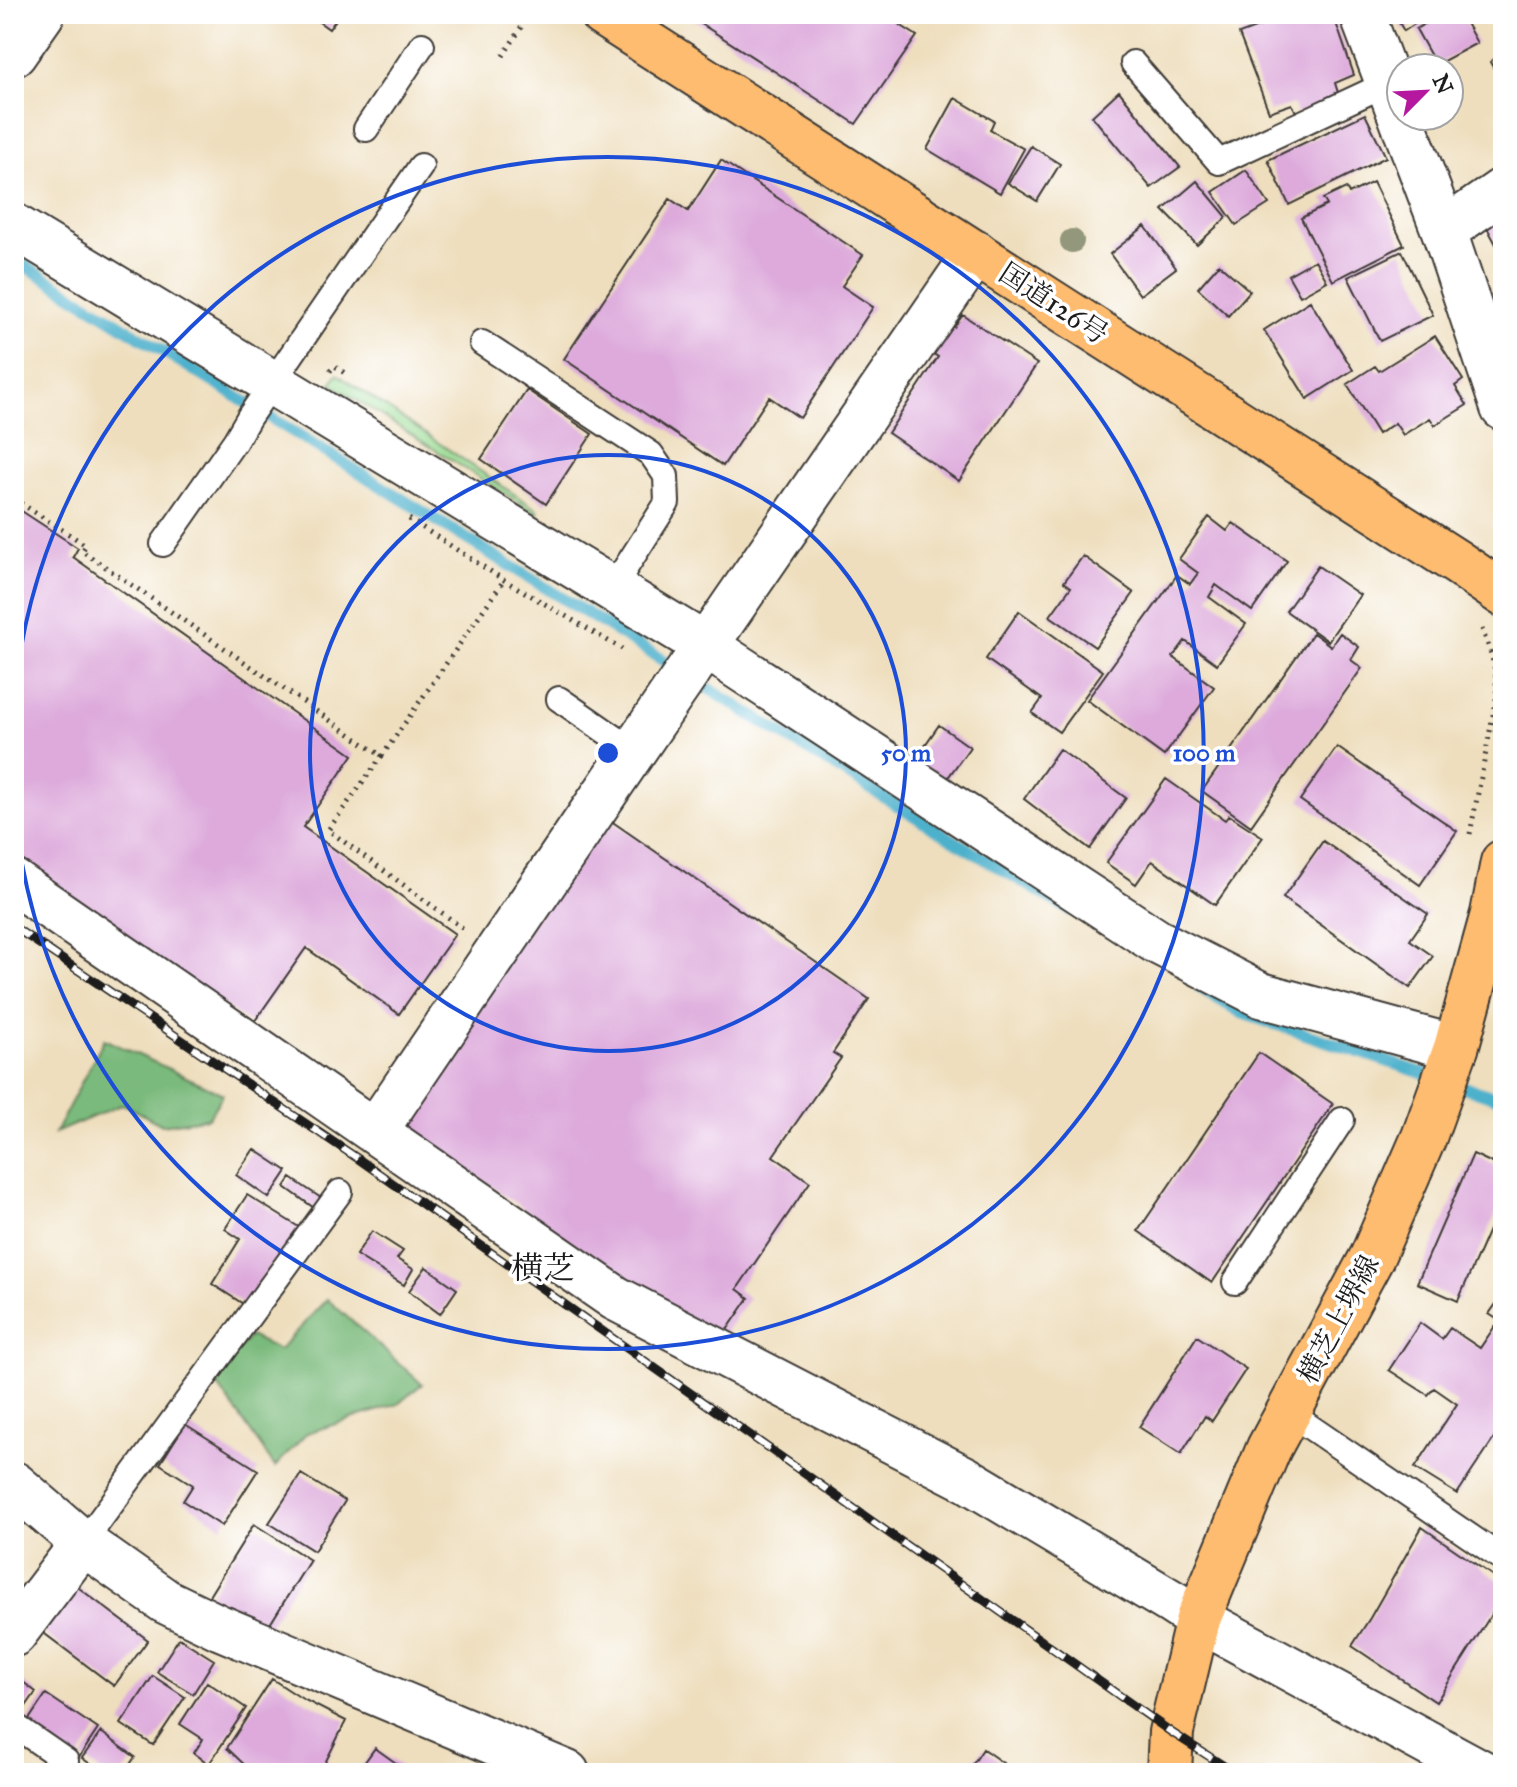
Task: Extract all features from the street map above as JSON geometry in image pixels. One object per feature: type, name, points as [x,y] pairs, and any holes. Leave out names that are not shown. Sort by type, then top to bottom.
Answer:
[{"type":"main road","name":"国道126号","points":[[602,14],[1458,563],[1492,610]]},
{"type":"main road","name":"横芝上堺線","points":[[1169,1773],[1171,1732],[1198,1619],[1269,1448],[1372,1257],[1424,1137],[1456,1048],[1493,914],[1486,851]]},
{"type":"street","points":[[14,54],[42,14]]},
{"type":"street","points":[[1362,14],[1385,75]]},
{"type":"street","points":[[1407,132],[1444,231],[1503,408]]},
{"type":"street","points":[[1444,231],[1503,190]]},
{"type":"street","points":[[14,226],[261,400],[612,589],[1156,941],[1261,995],[1456,1048]]},
{"type":"street","points":[[375,1131],[976,253]]},
{"type":"street","points":[[14,882],[615,1298],[966,1479],[1198,1619],[1483,1773]]},
{"type":"street","points":[[14,1484],[83,1543],[165,1601],[219,1627],[567,1773]]},
{"type":"street","points":[[14,1634],[83,1543]]},
{"type":"lane","points":[[366,129],[422,45]]},
{"type":"lane","points":[[1133,63],[1219,162],[1385,84]]},
{"type":"lane","points":[[163,544],[421,166]]},
{"type":"lane","points":[[482,343],[651,454],[666,476],[667,503],[612,589]]},
{"type":"lane","points":[[559,699],[634,751]]},
{"type":"lane","points":[[1235,1282],[1342,1120]]},
{"type":"lane","points":[[83,1543],[340,1192]]},
{"type":"lane","points":[[1288,1412],[1503,1559]]},
{"type":"lane","points":[[14,1725],[66,1761]]},
{"type":"path","points":[[503,56],[530,14]]},
{"type":"path","points":[[14,499],[86,545],[82,551],[382,756]]},
{"type":"path","points":[[471,933],[328,830],[507,577]]},
{"type":"path","points":[[1486,851],[1497,679],[1491,654],[1492,610]]},
{"type":"green space","points":[[337,374],[539,511],[537,514],[331,384]]},
{"type":"green space","points":[[104,1039],[223,1094],[208,1118],[162,1125],[123,1104],[55,1133]]},
{"type":"green space","points":[[327,1299],[422,1384],[398,1404],[307,1433],[275,1467],[212,1377],[250,1336],[279,1350]]},
{"type":"building","points":[[308,14],[340,14],[329,29]]},
{"type":"building","points":[[686,14],[883,14],[917,36],[856,124]]},
{"type":"building","points":[[1293,14],[1295,21],[1314,14],[1333,14],[1354,75],[1335,83],[1339,96],[1297,114],[1292,104],[1269,112],[1239,34]]},
{"type":"building","points":[[1394,14],[1430,14],[1404,31]]},
{"type":"building","points":[[1442,14],[1461,14],[1477,43],[1460,52],[1429,52],[1416,29]]},
{"type":"building","points":[[1503,52],[1503,84],[1490,62]]},
{"type":"building","points":[[1119,91],[1180,167],[1151,188],[1092,116]]},
{"type":"building","points":[[955,98],[994,121],[990,130],[1024,149],[1000,193],[927,149]]},
{"type":"building","points":[[1365,114],[1386,157],[1289,205],[1268,160]]},
{"type":"building","points":[[1031,146],[1060,164],[1037,201],[1008,183]]},
{"type":"building","points":[[721,160],[863,255],[842,286],[873,307],[800,418],[769,397],[723,466],[564,359],[670,199],[688,211]]},
{"type":"building","points":[[1246,170],[1269,204],[1236,225],[1213,192]]},
{"type":"building","points":[[1197,181],[1227,217],[1197,245],[1163,210]]},
{"type":"building","points":[[1373,182],[1404,245],[1333,281],[1301,218],[1327,205],[1323,199],[1346,188],[1349,194]]},
{"type":"building","points":[[1503,215],[1503,257],[1485,224]]},
{"type":"building","points":[[1145,226],[1176,268],[1140,295],[1110,254]]},
{"type":"building","points":[[1402,251],[1433,315],[1380,341],[1348,277]]},
{"type":"building","points":[[1315,260],[1327,281],[1300,296],[1288,275]]},
{"type":"building","points":[[1219,264],[1250,291],[1228,316],[1198,288]]},
{"type":"building","points":[[1310,301],[1353,370],[1307,399],[1264,330]]},
{"type":"building","points":[[963,315],[1037,364],[959,481],[888,433],[938,357],[928,350],[946,321],[954,327]]},
{"type":"building","points":[[1435,336],[1463,380],[1455,386],[1467,405],[1435,425],[1430,418],[1403,435],[1395,423],[1378,434],[1347,384],[1375,366],[1379,371]]},
{"type":"building","points":[[527,390],[592,434],[546,504],[481,459]]},
{"type":"building","points":[[14,506],[78,548],[73,557],[353,755],[303,827],[455,934],[399,1014],[306,948],[252,1025],[14,857]]},
{"type":"building","points":[[1209,517],[1227,531],[1233,523],[1287,561],[1252,611],[1216,585],[1209,597],[1246,624],[1217,664],[1185,641],[1173,657],[1214,687],[1164,756],[1087,700],[1177,575],[1190,584],[1198,573],[1179,559]]},
{"type":"building","points":[[1083,556],[1134,593],[1095,647],[1050,616],[1071,587],[1064,582]]},
{"type":"building","points":[[1318,566],[1360,595],[1328,641],[1286,611]]},
{"type":"building","points":[[1019,611],[1103,671],[1059,732],[1032,713],[1042,699],[986,659]]},
{"type":"building","points":[[1313,633],[1331,646],[1340,633],[1359,647],[1351,660],[1362,668],[1251,826],[1202,791]]},
{"type":"building","points":[[939,725],[970,747],[939,790],[909,768]]},
{"type":"building","points":[[1337,747],[1457,831],[1420,885],[1300,800]]},
{"type":"building","points":[[1059,749],[1126,798],[1090,849],[1024,799]]},
{"type":"building","points":[[1166,779],[1225,820],[1229,815],[1263,837],[1215,905],[1152,861],[1136,884],[1106,863]]},
{"type":"building","points":[[604,816],[869,999],[833,1053],[841,1058],[773,1156],[810,1182],[737,1289],[749,1298],[718,1343],[395,1120]]},
{"type":"building","points":[[1323,841],[1428,914],[1410,940],[1433,956],[1410,988],[1283,898]]},
{"type":"building","points":[[1259,1053],[1333,1104],[1212,1283],[1138,1231]]},
{"type":"building","points":[[254,1149],[287,1171],[269,1198],[236,1175]]},
{"type":"building","points":[[1473,1154],[1503,1168],[1503,1198],[1458,1301],[1417,1283]]},
{"type":"building","points":[[291,1178],[324,1200],[317,1210],[285,1187]]},
{"type":"building","points":[[247,1195],[302,1229],[280,1265],[273,1262],[245,1305],[212,1284],[240,1239],[225,1229]]},
{"type":"building","points":[[372,1231],[403,1251],[397,1259],[413,1269],[404,1285],[356,1255]]},
{"type":"building","points":[[426,1267],[457,1289],[440,1314],[409,1291]]},
{"type":"building","points":[[1503,1294],[1503,1323],[1489,1314]]},
{"type":"building","points":[[1420,1323],[1442,1339],[1450,1328],[1480,1348],[1495,1326],[1503,1331],[1503,1425],[1457,1494],[1415,1468],[1457,1404],[1434,1388],[1428,1395],[1389,1370]]},
{"type":"building","points":[[1197,1336],[1246,1369],[1212,1421],[1205,1416],[1181,1454],[1139,1427]]},
{"type":"building","points":[[185,1424],[258,1470],[222,1526],[183,1501],[193,1485],[160,1464]]},
{"type":"building","points":[[301,1474],[345,1501],[314,1551],[269,1523]]},
{"type":"building","points":[[254,1524],[310,1560],[262,1637],[206,1601]]},
{"type":"building","points":[[1422,1527],[1503,1583],[1503,1596],[1436,1702],[1352,1646]]},
{"type":"building","points":[[75,1585],[148,1640],[114,1686],[41,1631]]},
{"type":"building","points":[[179,1638],[214,1660],[193,1694],[157,1672]]},
{"type":"building","points":[[14,1675],[36,1692],[14,1723]]},
{"type":"building","points":[[153,1676],[185,1697],[153,1745],[121,1724]]},
{"type":"building","points":[[272,1679],[346,1721],[320,1773],[253,1773],[227,1748]]},
{"type":"building","points":[[207,1682],[246,1708],[209,1764],[194,1753],[203,1739],[180,1724]]},
{"type":"building","points":[[46,1694],[98,1729],[76,1762],[24,1727]]},
{"type":"building","points":[[101,1732],[135,1757],[124,1773],[103,1773],[82,1758]]},
{"type":"building","points":[[375,1748],[410,1773],[357,1773]]},
{"type":"building","points":[[983,1749],[1017,1773],[967,1773]]},
{"type":"waterway","points":[[14,259],[1070,910]]},
{"type":"waterway","points":[[1199,987],[1242,1013],[1503,1100]]},
{"type":"railway","points":[[14,927],[357,1158],[1171,1732],[1235,1773]]},
{"type":"district","name":"横芝","points":[[543,1268]]}]
